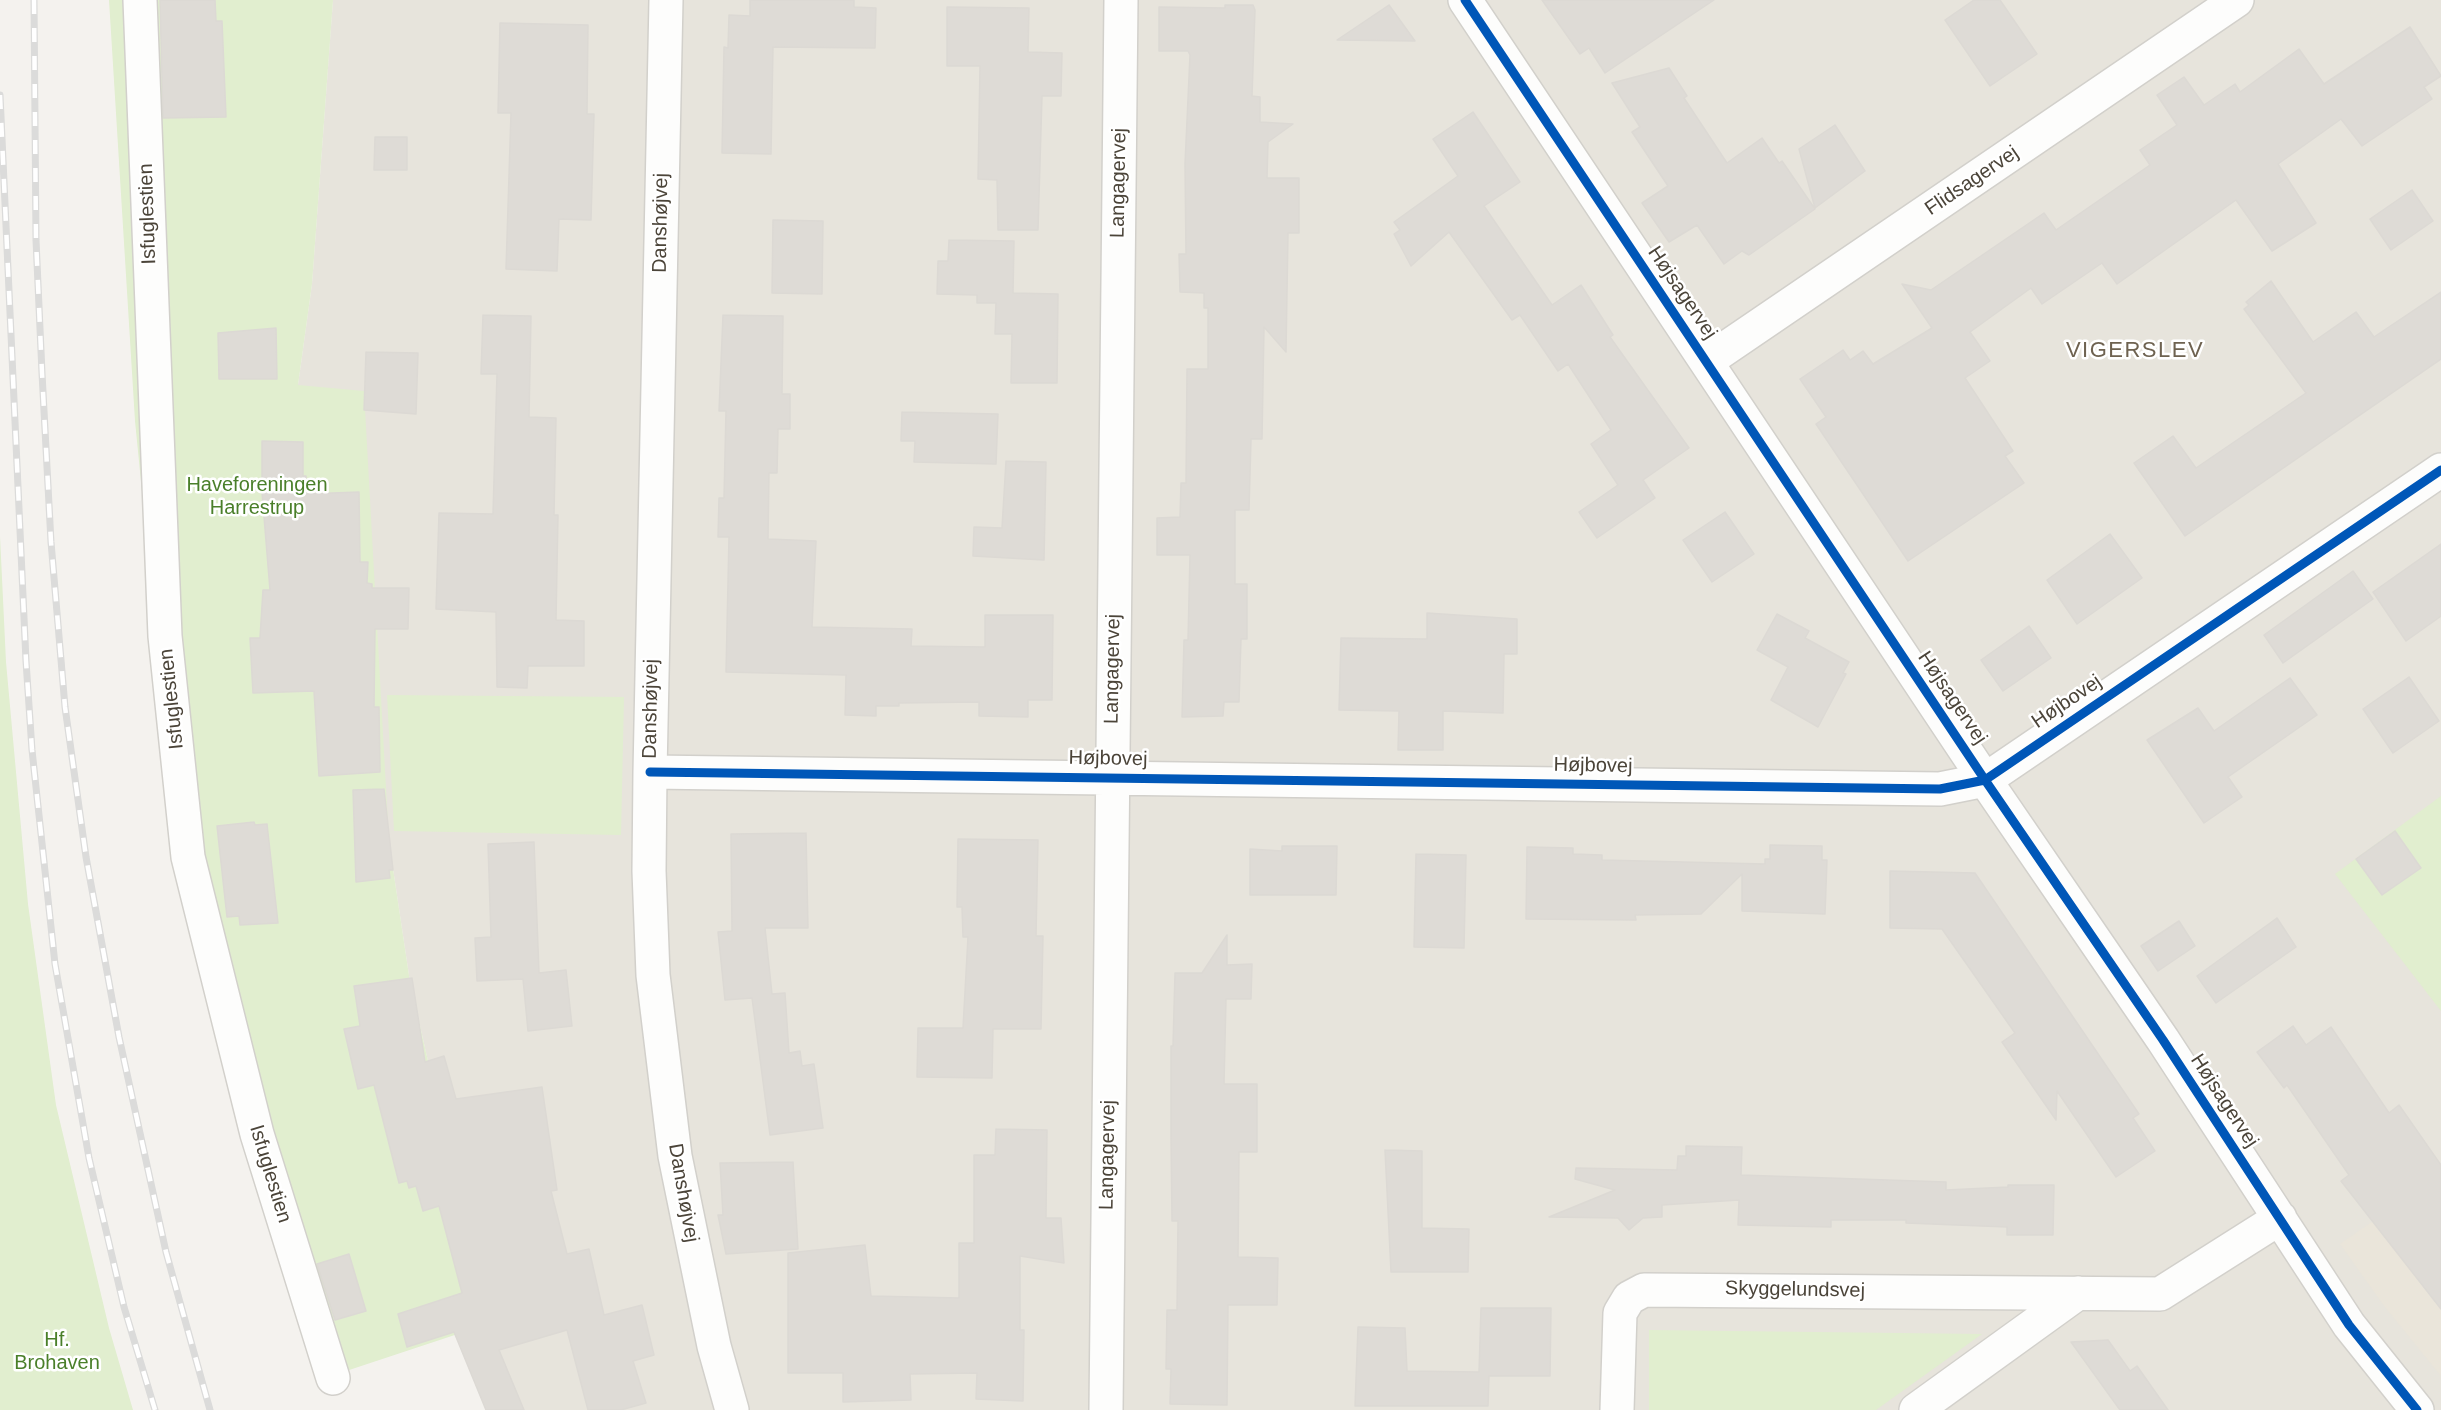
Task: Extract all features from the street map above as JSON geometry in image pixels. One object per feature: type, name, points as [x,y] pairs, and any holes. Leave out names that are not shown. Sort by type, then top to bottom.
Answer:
[{"type":"street","name":"Isfuglestien","points":[[140,0],[165,636],[188,857],[257,1134],[333,1378]]},
{"type":"street","name":"Danshøjvej","points":[[666,0],[650,772],[649,871],[653,975],[675,1156],[694,1254],[732,1410]]},
{"type":"street","name":"Langagervej","points":[[1106,1410],[1121,0]]},
{"type":"street","name":"Højsagervej","points":[[1465,0],[1558,144],[1707,361],[1985,780],[2163,1041],[2349,1325],[2418,1410]]},
{"type":"street","name":"Flidsagervej","points":[[1707,361],[2237,0]]},
{"type":"street","name":"Højbovej","points":[[650,772],[1940,789],[1985,780],[2441,470]]},
{"type":"street","name":"Skyggelundsvej","points":[[1617,1410],[1620,1313],[1629,1298],[1644,1290],[2160,1294],[2280,1218]]},
{"type":"street","points":[[1916,1410],[2078,1293]]},
{"type":"shaded area","points":[[333,0],[2441,0],[2441,1410],[523,1410],[488,1324],[410,982],[389,842],[298,385],[312,284]]},
{"type":"shaded area","points":[[2441,1174],[2441,1376],[2384,1306],[2340,1244]]},
{"type":"green space","name":"Haveforeningen Harrestrup","points":[[109,0],[333,0],[312,284],[298,385],[364,391],[389,842],[410,982],[488,1324],[322,1379],[158,653],[135,421]]},
{"type":"green space","name":"Hf. Brohaven","points":[[0,536],[6,662],[28,904],[56,1105],[109,1328],[133,1410],[0,1410]]},
{"type":"green space","points":[[387,695],[624,697],[621,835],[394,831]]},
{"type":"green space","points":[[2441,796],[2441,1011],[2335,874]]},
{"type":"green space","points":[[1649,1330],[1982,1334],[1876,1410],[1649,1410]]},
{"type":"building","points":[[160,0],[215,0],[216,21],[222,21],[226,117],[163,118]]},
{"type":"building","points":[[750,0],[854,0],[854,7],[876,8],[875,48],[773,47],[771,154],[722,153],[724,47],[728,48],[729,15],[750,16]]},
{"type":"building","points":[[1542,0],[1714,0],[1605,73],[1589,48],[1580,54]]},
{"type":"building","points":[[1974,0],[2000,0],[2037,54],[1990,86],[1945,20]]},
{"type":"building","points":[[1225,5],[1253,5],[1255,10],[1252,96],[1260,97],[1260,122],[1293,124],[1268,142],[1267,178],[1299,178],[1299,233],[1288,233],[1286,352],[1264,327],[1262,439],[1251,439],[1249,510],[1235,510],[1235,584],[1247,584],[1247,639],[1241,639],[1239,702],[1224,702],[1223,716],[1182,717],[1184,640],[1188,640],[1190,555],[1157,555],[1157,518],[1180,517],[1181,483],[1186,483],[1187,369],[1208,369],[1208,308],[1204,308],[1204,293],[1180,292],[1179,254],[1186,254],[1185,164],[1190,55],[1188,51],[1159,51],[1159,7],[1225,8]]},
{"type":"building","points":[[1389,5],[1415,41],[1337,40]]},
{"type":"building","points":[[947,7],[1029,8],[1028,52],[1062,53],[1061,96],[1042,96],[1038,230],[998,230],[997,180],[978,179],[980,66],[947,66]]},
{"type":"building","points":[[500,23],[588,25],[587,114],[594,114],[591,220],[559,219],[557,271],[506,269],[511,113],[498,113]]},
{"type":"building","points":[[2410,27],[2441,76],[2424,87],[2432,99],[2362,146],[2341,119],[2278,164],[2316,223],[2272,251],[2236,200],[2117,284],[2102,263],[2042,304],[2031,288],[1970,332],[1990,361],[1965,378],[2013,451],[2005,456],[2024,483],[1908,561],[1816,424],[1826,417],[1800,379],[1843,350],[1850,360],[1863,351],[1873,364],[1932,328],[1902,284],[1931,290],[2044,213],[2056,230],[2150,165],[2140,150],[2177,125],[2157,95],[2184,77],[2204,105],[2235,84],[2240,92],[2299,49],[2324,84]]},
{"type":"building","points":[[1669,68],[1687,96],[1684,98],[1727,163],[1762,138],[1779,163],[1782,161],[1815,209],[1749,255],[1742,251],[1724,264],[1697,225],[1669,242],[1642,203],[1668,186],[1632,132],[1640,127],[1612,83]]},
{"type":"building","points":[[1473,112],[1520,182],[1484,206],[1552,305],[1581,285],[1613,335],[1610,337],[1689,448],[1643,480],[1655,498],[1597,538],[1579,512],[1618,485],[1591,444],[1611,430],[1568,364],[1558,371],[1520,315],[1512,320],[1449,232],[1411,266],[1394,234],[1400,230],[1394,222],[1458,176],[1433,139]]},
{"type":"building","points":[[1835,125],[1865,171],[1815,208],[1799,149]]},
{"type":"building","points":[[375,137],[407,137],[407,170],[374,170]]},
{"type":"building","points":[[2412,190],[2433,221],[2391,250],[2370,219]]},
{"type":"building","points":[[773,220],[823,221],[822,294],[772,293]]},
{"type":"building","points":[[949,240],[1014,241],[1013,293],[1058,294],[1057,383],[1011,383],[1012,334],[995,334],[996,303],[977,303],[977,295],[937,294],[938,261],[948,261]]},
{"type":"building","points":[[2271,281],[2313,342],[2356,312],[2374,337],[2441,292],[2441,359],[2185,536],[2134,463],[2173,436],[2196,468],[2306,393],[2244,309],[2249,305],[2246,302]]},
{"type":"building","points":[[483,315],[531,316],[529,417],[556,418],[554,515],[558,515],[556,620],[584,621],[584,666],[528,666],[527,688],[497,687],[496,612],[436,609],[439,513],[493,514],[497,374],[481,374]]},
{"type":"building","points":[[723,315],[783,316],[782,394],[790,394],[790,429],[778,429],[777,473],[769,473],[768,539],[816,541],[812,627],[912,629],[911,646],[985,647],[985,615],[1053,615],[1052,700],[1028,700],[1028,717],[979,716],[979,702],[899,703],[899,706],[876,706],[876,716],[845,715],[846,675],[726,672],[729,537],[718,537],[719,498],[724,498],[726,411],[719,411]]},
{"type":"building","points":[[276,328],[277,379],[219,379],[218,333]]},
{"type":"building","points":[[366,352],[418,353],[416,414],[364,410]]},
{"type":"building","points":[[902,412],[998,414],[996,464],[914,462],[915,441],[901,441]]},
{"type":"building","points":[[262,441],[303,442],[303,476],[306,476],[306,494],[359,492],[360,562],[368,562],[367,583],[372,584],[372,588],[409,588],[408,629],[375,629],[374,707],[379,707],[380,772],[319,776],[314,691],[253,693],[250,638],[260,638],[263,590],[270,590],[262,492]]},
{"type":"building","points":[[1006,461],[1046,462],[1044,560],[973,556],[974,527],[1002,528]]},
{"type":"building","points":[[1725,512],[1754,554],[1712,582],[1683,540]]},
{"type":"building","points":[[2110,534],[2142,578],[2077,624],[2047,580]]},
{"type":"building","points":[[2441,544],[2441,616],[2406,641],[2373,592]]},
{"type":"building","points":[[2353,571],[2373,599],[2283,663],[2264,635]]},
{"type":"building","points":[[1427,613],[1517,619],[1517,654],[1504,654],[1503,713],[1443,711],[1443,750],[1398,750],[1399,711],[1339,710],[1341,638],[1427,639]]},
{"type":"building","points":[[1777,614],[1809,631],[1805,638],[1849,662],[1843,673],[1846,674],[1818,727],[1771,700],[1788,667],[1757,650]]},
{"type":"building","points":[[2029,626],[2051,658],[2003,691],[1981,660]]},
{"type":"building","points":[[2409,677],[2439,721],[2393,753],[2363,709]]},
{"type":"building","points":[[2290,678],[2317,715],[2228,777],[2242,797],[2204,823],[2147,740],[2198,708],[2214,731]]},
{"type":"building","points":[[384,789],[393,870],[389,870],[390,878],[356,882],[353,790]]},
{"type":"building","points":[[254,822],[255,825],[267,824],[278,923],[240,925],[239,916],[227,917],[217,826]]},
{"type":"building","points":[[2395,831],[2421,868],[2382,895],[2356,859]]},
{"type":"building","points":[[806,833],[808,928],[765,928],[772,994],[785,993],[789,1053],[800,1051],[802,1066],[814,1064],[823,1128],[770,1135],[752,998],[725,1000],[718,932],[732,931],[731,834]]},
{"type":"building","points":[[958,839],[1038,840],[1036,936],[1043,936],[1041,1029],[993,1029],[992,1078],[917,1077],[918,1028],[963,1028],[968,937],[963,937],[962,907],[957,907]]},
{"type":"building","points":[[534,842],[539,973],[566,970],[572,1026],[528,1031],[523,979],[477,981],[475,938],[491,937],[488,844]]},
{"type":"building","points":[[1770,845],[1822,846],[1822,860],[1827,860],[1825,914],[1742,911],[1742,874],[1701,914],[1635,915],[1636,920],[1526,919],[1527,847],[1573,848],[1573,854],[1602,855],[1602,860],[1765,864],[1765,859],[1770,859]]},
{"type":"building","points":[[1282,846],[1337,846],[1336,895],[1250,895],[1250,849],[1282,851]]},
{"type":"building","points":[[1416,854],[1466,855],[1464,948],[1414,947]]},
{"type":"building","points":[[1890,871],[1975,873],[2139,1114],[2133,1118],[2155,1151],[2116,1177],[2057,1091],[2056,1120],[2002,1042],[2015,1033],[1942,929],[1890,928]]},
{"type":"building","points":[[2277,918],[2296,947],[2216,1003],[2197,976]]},
{"type":"building","points":[[2179,921],[2195,946],[2158,971],[2141,946]]},
{"type":"building","points":[[1227,935],[1227,965],[1252,964],[1251,999],[1226,999],[1224,1084],[1257,1084],[1257,1152],[1239,1152],[1238,1257],[1278,1258],[1277,1305],[1228,1305],[1227,1405],[1170,1404],[1171,1369],[1166,1369],[1167,1310],[1177,1310],[1178,1221],[1172,1221],[1171,1136],[1171,1046],[1173,1046],[1175,973],[1202,973]]},
{"type":"building","points":[[412,978],[425,1062],[444,1056],[456,1099],[542,1087],[557,1190],[551,1191],[567,1254],[589,1249],[604,1315],[642,1305],[654,1355],[633,1361],[646,1403],[621,1410],[588,1410],[567,1330],[499,1350],[524,1410],[486,1410],[454,1332],[407,1347],[398,1314],[462,1293],[439,1206],[423,1211],[416,1186],[409,1188],[407,1181],[399,1183],[374,1085],[358,1089],[344,1029],[360,1026],[354,986]]},
{"type":"building","points":[[2293,1026],[2306,1045],[2331,1027],[2389,1113],[2399,1105],[2441,1165],[2441,1309],[2341,1181],[2349,1175],[2287,1085],[2284,1088],[2257,1052]]},
{"type":"building","points":[[996,1129],[1047,1130],[1046,1218],[1061,1218],[1064,1263],[1020,1256],[1020,1330],[1024,1330],[1023,1401],[976,1399],[977,1373],[910,1374],[911,1400],[843,1402],[843,1373],[788,1373],[788,1253],[865,1245],[871,1296],[959,1298],[959,1243],[974,1243],[974,1155],[995,1155]]},
{"type":"building","points":[[1686,1146],[1742,1147],[1741,1175],[1946,1182],[1946,1190],[2008,1187],[2008,1185],[2054,1185],[2053,1235],[2007,1235],[2007,1227],[1906,1223],[1906,1220],[1831,1220],[1831,1227],[1738,1225],[1739,1200],[1662,1205],[1662,1217],[1643,1218],[1629,1230],[1618,1218],[1549,1217],[1615,1190],[1575,1179],[1576,1168],[1677,1170],[1678,1156],[1686,1156]]},
{"type":"building","points":[[1385,1150],[1422,1151],[1422,1228],[1469,1229],[1468,1272],[1391,1272]]},
{"type":"building","points":[[793,1162],[798,1249],[726,1254],[718,1215],[723,1215],[720,1163]]},
{"type":"building","points":[[349,1254],[366,1311],[335,1320],[317,1264]]},
{"type":"building","points":[[1481,1308],[1551,1308],[1550,1376],[1489,1376],[1488,1406],[1355,1406],[1358,1327],[1405,1328],[1407,1371],[1479,1372]]},
{"type":"building","points":[[2108,1340],[2130,1371],[2137,1366],[2168,1410],[2120,1410],[2071,1342]]},
{"type":"railway","points":[[34,0],[36,240],[51,542],[65,707],[86,857],[119,1037],[166,1252],[210,1410]]},
{"type":"railway","points":[[0,95],[26,661],[32,750],[55,964],[89,1158],[124,1307],[155,1410]]},
{"type":"cycle path","points":[[1465,0],[1985,780],[2163,1040],[2349,1325],[2417,1410]]},
{"type":"cycle path","points":[[650,772],[1940,789],[1985,780],[2441,470]]},
{"type":"district","name":"VIGERSLEV","points":[[2135,351]]}]
